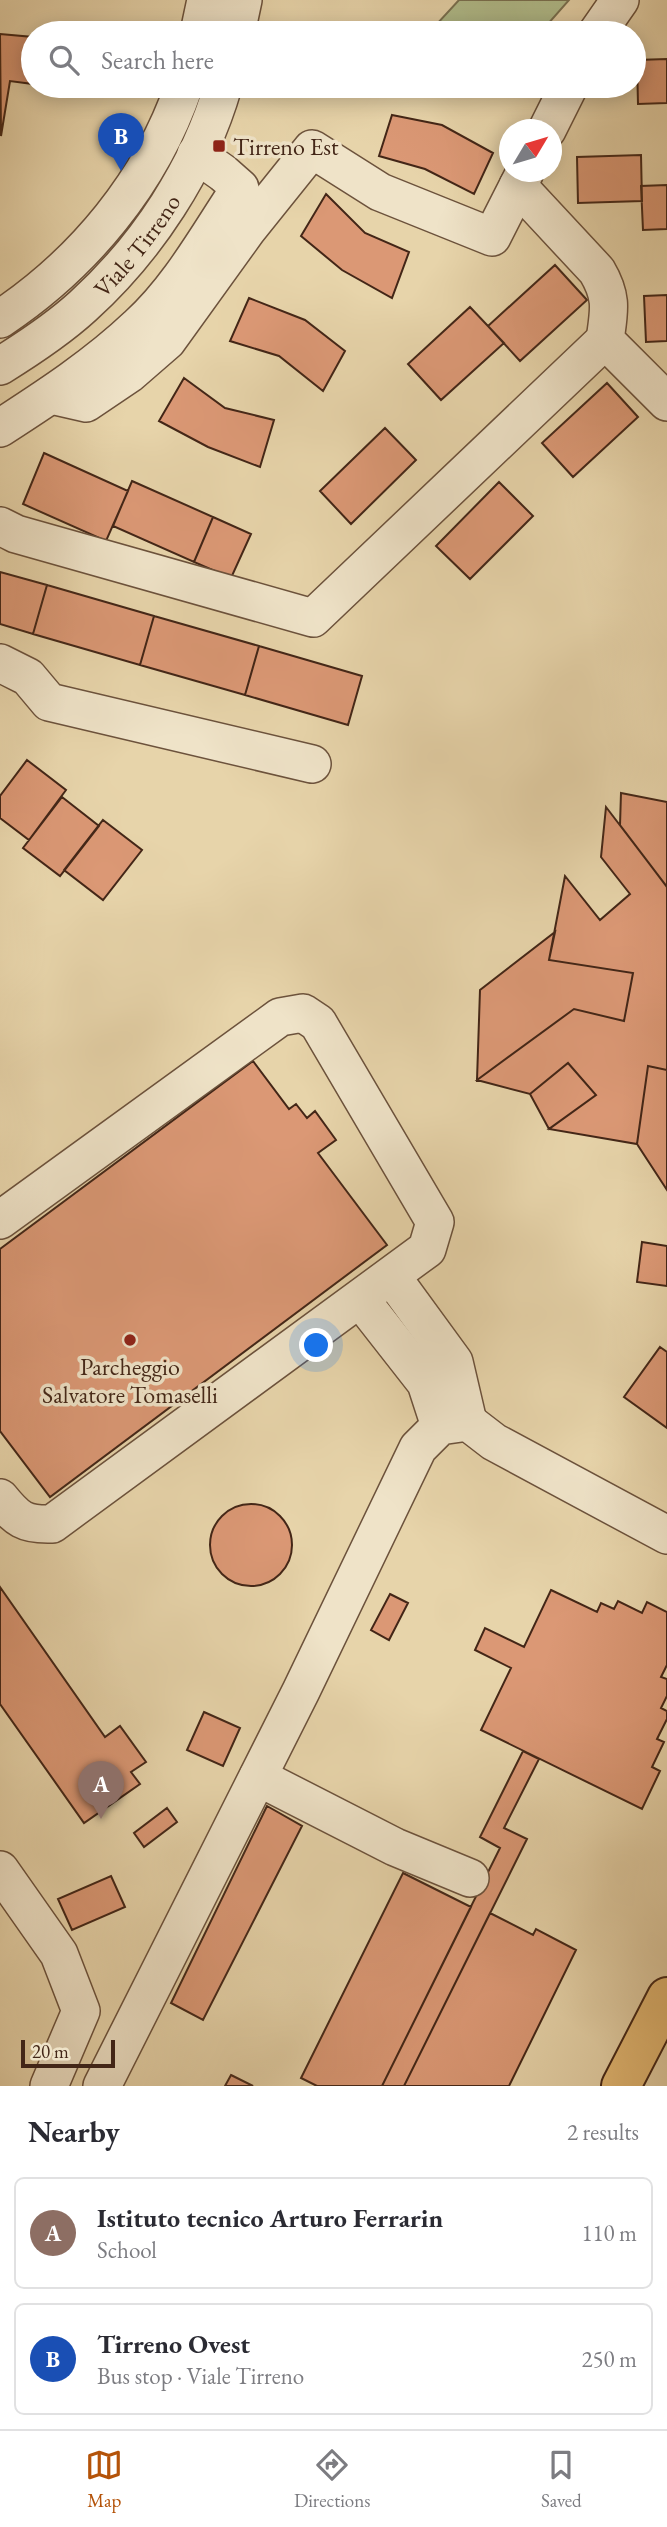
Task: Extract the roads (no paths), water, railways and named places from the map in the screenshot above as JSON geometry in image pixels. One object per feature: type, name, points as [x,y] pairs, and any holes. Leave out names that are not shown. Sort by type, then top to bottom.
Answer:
[{"type":"main road","points":[[634,2076],[664,2000]]},
{"type":"street","points":[[202,21],[206,0]]},
{"type":"street","points":[[239,21],[243,0]]},
{"type":"street","points":[[605,21],[620,0]]},
{"type":"street","name":"Viale Tirreno","points":[[0,319],[29,299],[78,258],[109,221],[149,161],[179,98]]},
{"type":"street","name":"Viale Tirreno","points":[[0,366],[65,322],[107,283],[156,223],[196,154],[219,98]]},
{"type":"street","points":[[552,119],[563,98]]},
{"type":"street","points":[[51,395],[86,403],[129,374],[167,341],[247,230],[312,149],[380,192],[492,237],[520,182]]},
{"type":"street","points":[[0,428],[51,395],[139,326],[173,286],[240,188],[196,154]]},
{"type":"street","points":[[0,526],[16,534],[313,618],[605,340],[610,304],[607,288],[597,271],[524,182]]},
{"type":"street","points":[[605,340],[667,402]]},
{"type":"street","points":[[0,663],[28,677],[49,702],[312,764]]},
{"type":"street","points":[[0,1220],[280,1017],[303,1013],[318,1023],[435,1222],[427,1249],[392,1277],[52,1524],[31,1525],[12,1513],[0,1498]]},
{"type":"street","points":[[392,1277],[454,1362],[454,1424]]},
{"type":"street","points":[[361,1300],[426,1383],[454,1424],[494,1441],[667,1535]]},
{"type":"street","points":[[102,2086],[258,1777],[418,1448],[454,1424]]},
{"type":"street","points":[[258,1777],[396,1847],[470,1878]]},
{"type":"street","points":[[0,1870],[59,1954],[81,2011],[49,2086]]},
{"type":"place","name":"Tirreno Est","points":[[219,146]]},
{"type":"place","name":"Tirreno Ovest","points":[[121,171]]},
{"type":"place","name":"Parcheggio Salvatore Tomaselli","points":[[130,1340]]},
{"type":"place","name":"Istituto tecnico Arturo Ferrarin","points":[[101,1819]]}]
